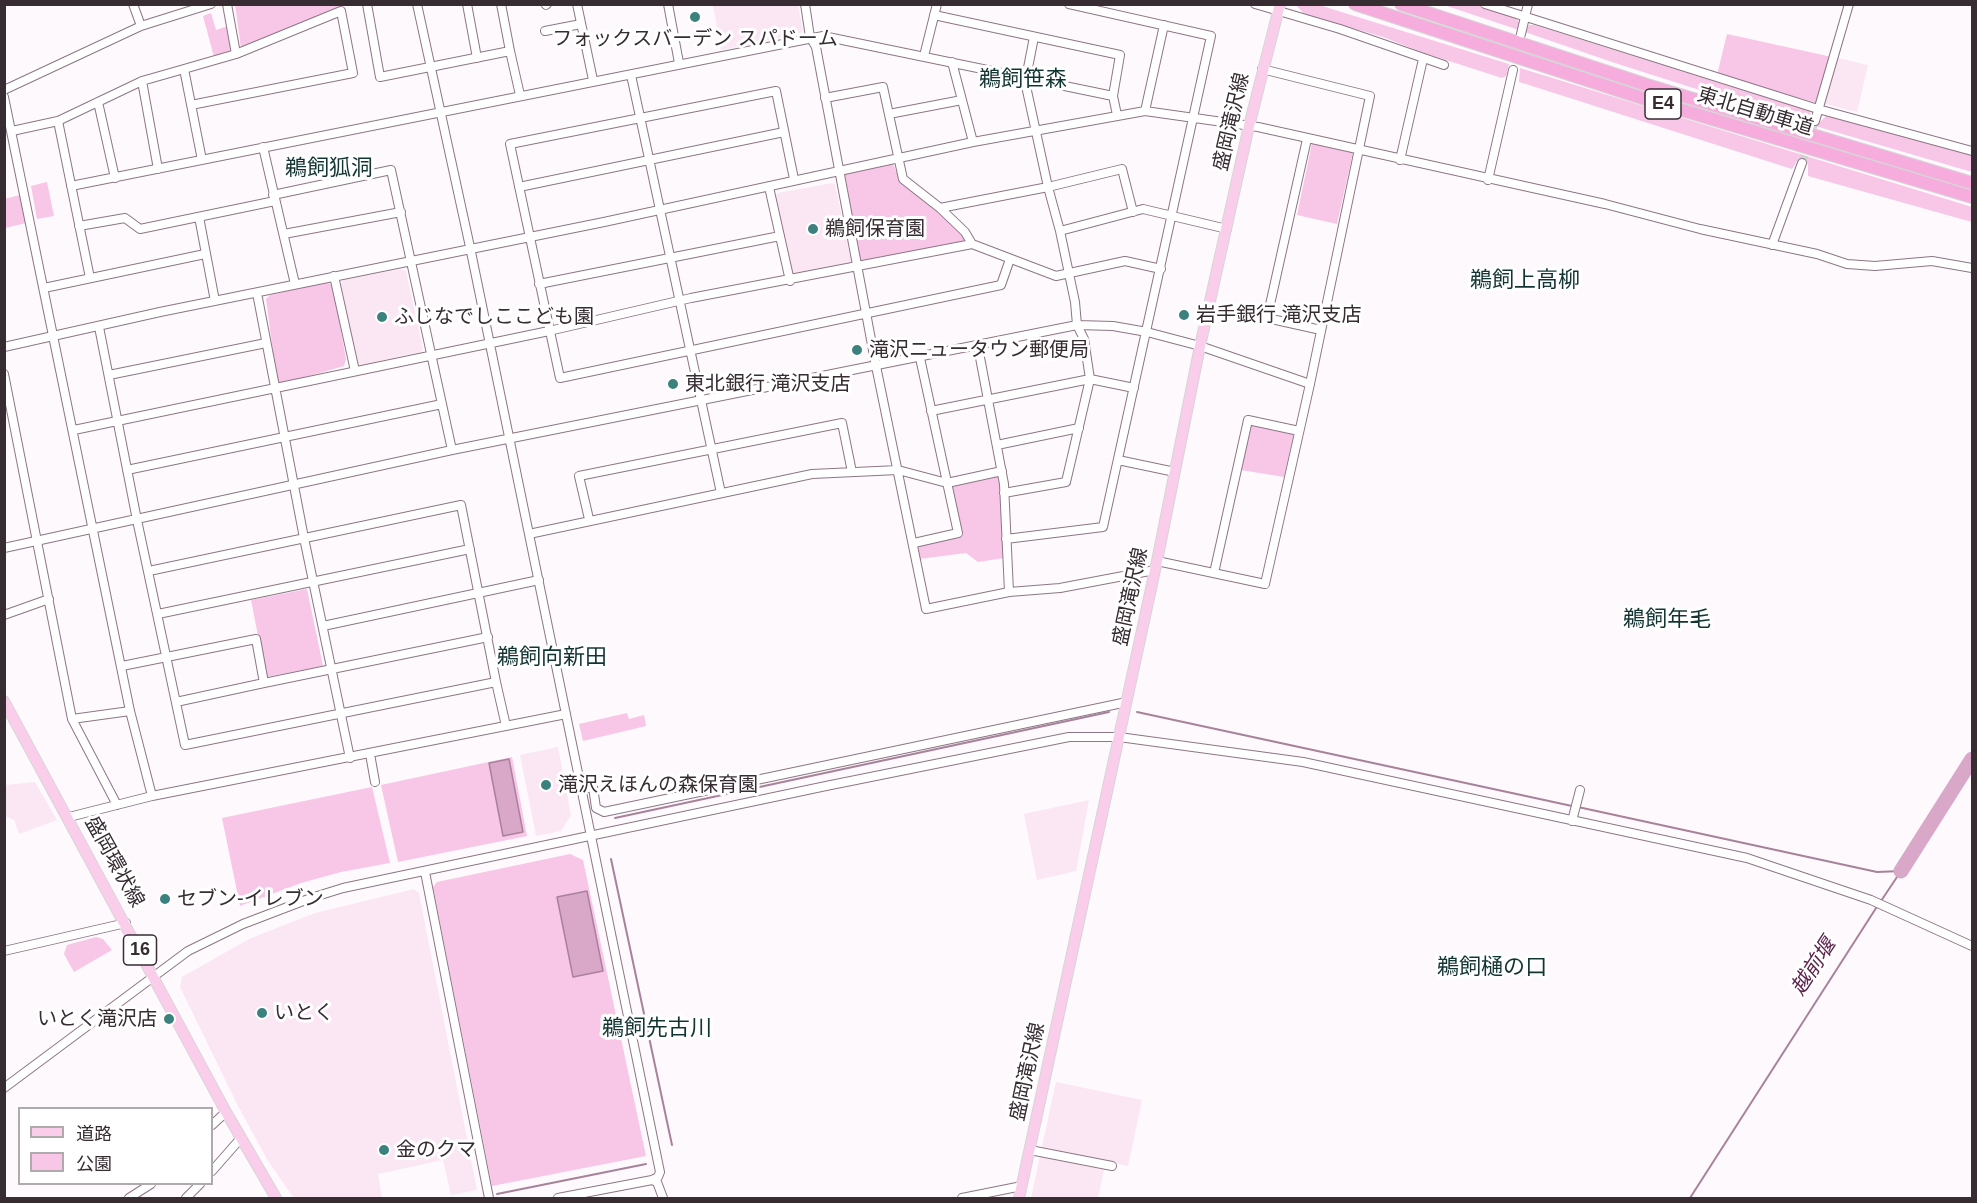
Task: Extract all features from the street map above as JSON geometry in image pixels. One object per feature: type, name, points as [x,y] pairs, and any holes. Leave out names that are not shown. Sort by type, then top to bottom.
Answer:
[{"type":"highway","name":"東北自動車道","points":[[1355,4],[1642,98],[1972,197]]},
{"type":"highway","name":"東北自動車道","points":[[1401,4],[1647,85],[1972,183]]},
{"type":"main road","name":"盛岡滝沢線","points":[[1019,1198],[1156,566],[1200,346],[1262,69],[1279,8]]},
{"type":"main road","name":"盛岡環状線","points":[[4,701],[69,817],[226,1112],[276,1198]]},
{"type":"street","points":[[133,4],[141,26]]},
{"type":"street","points":[[4,90],[141,26],[211,4]]},
{"type":"street","points":[[227,4],[236,54]]},
{"type":"street","points":[[367,4],[380,77],[510,51]]},
{"type":"street","points":[[417,4],[470,247],[660,1172],[658,1177],[652,1180],[595,1195],[558,1198]]},
{"type":"street","points":[[467,4],[477,58]]},
{"type":"street","points":[[501,4],[520,95]]},
{"type":"street","points":[[578,4],[593,80]]},
{"type":"street","points":[[668,4],[679,63]]},
{"type":"street","points":[[805,4],[810,37],[816,46],[876,366],[926,609],[1009,592],[1060,588],[1156,566],[1214,573],[1265,584],[1310,384],[1370,96],[1262,69]]},
{"type":"street","points":[[924,57],[937,4]]},
{"type":"street","points":[[1255,4],[1279,8],[1444,65]]},
{"type":"street","points":[[1485,4],[1818,109],[1972,151]]},
{"type":"street","points":[[1521,34],[1527,4]]},
{"type":"street","points":[[1815,121],[1849,4]]},
{"type":"street","points":[[1006,539],[1104,527],[1211,36],[1072,5]]},
{"type":"street","points":[[12,131],[58,121],[142,81],[236,54],[340,11],[353,73],[191,105]]},
{"type":"street","points":[[934,15],[1120,55],[1113,96],[1117,115]]},
{"type":"street","points":[[545,31],[582,24]]},
{"type":"street","points":[[1145,111],[1164,25]]},
{"type":"street","points":[[71,186],[593,80],[631,75],[810,37],[823,36],[1113,96]]},
{"type":"street","points":[[1004,494],[1066,482],[1090,379],[1084,339],[1077,325],[1075,302],[1048,187],[1026,78],[1034,37]]},
{"type":"street","points":[[1400,160],[1423,59]]},
{"type":"street","points":[[952,62],[973,142]]},
{"type":"street","points":[[184,69],[202,160]]},
{"type":"street","points":[[1488,180],[1513,70]]},
{"type":"street","points":[[631,75],[721,493]]},
{"type":"street","points":[[142,81],[158,169]]},
{"type":"street","points":[[825,98],[883,87],[903,179],[940,208],[965,232],[972,244]]},
{"type":"street","points":[[794,179],[776,91],[510,144],[560,378],[1001,285],[1010,259]]},
{"type":"street","points":[[4,97],[55,334],[130,711],[152,796]]},
{"type":"street","points":[[889,114],[962,100]]},
{"type":"street","points":[[98,102],[115,178]]},
{"type":"street","points":[[4,347],[55,334],[99,327],[470,247],[769,187],[794,179],[839,172],[973,142],[1145,111],[1193,116],[1249,126],[1488,180],[1594,201],[1848,264],[1875,266],[1932,261],[1972,268]]},
{"type":"street","points":[[58,121],[90,278]]},
{"type":"street","points":[[519,187],[784,132]]},
{"type":"street","points":[[1307,139],[1267,318],[1321,330]]},
{"type":"street","points":[[263,147],[295,284]]},
{"type":"street","points":[[1772,245],[1802,163]]},
{"type":"street","points":[[940,208],[1048,187],[1122,169],[1133,212]]},
{"type":"street","points":[[79,226],[125,218],[140,229],[391,171],[452,450]]},
{"type":"street","points":[[769,187],[790,281]]},
{"type":"street","points":[[1060,231],[1143,209],[1227,229]]},
{"type":"street","points":[[284,234],[401,212]]},
{"type":"street","points":[[199,217],[215,301]]},
{"type":"street","points":[[539,284],[780,236]]},
{"type":"street","points":[[74,430],[355,370],[549,332],[681,301],[972,244],[1056,276],[1125,261],[1161,269]]},
{"type":"street","points":[[44,288],[205,254]]},
{"type":"street","points":[[334,276],[355,370]]},
{"type":"street","points":[[257,293],[304,538],[350,758]]},
{"type":"street","points":[[4,548],[452,450],[509,441],[700,399],[978,347],[1077,325],[1113,326],[1200,346],[1310,384]]},
{"type":"street","points":[[99,327],[185,744],[496,682]]},
{"type":"street","points":[[110,375],[266,343]]},
{"type":"street","points":[[978,347],[1002,471],[1009,592]]},
{"type":"street","points":[[914,543],[958,532],[920,358]]},
{"type":"street","points":[[4,374],[72,719],[117,805]]},
{"type":"street","points":[[931,411],[1090,379],[1134,388]]},
{"type":"street","points":[[127,470],[442,404]]},
{"type":"street","points":[[1214,573],[1248,420],[1299,431]]},
{"type":"street","points":[[589,519],[579,476],[842,423],[852,472]]},
{"type":"street","points":[[998,445],[1079,428]]},
{"type":"street","points":[[1118,460],[1175,472]]},
{"type":"street","points":[[529,534],[589,519],[812,474],[898,470],[947,483],[1002,471]]},
{"type":"street","points":[[149,571],[461,505],[506,726]]},
{"type":"street","points":[[158,615],[470,549]]},
{"type":"street","points":[[323,626],[539,580]]},
{"type":"street","points":[[4,615],[49,599]]},
{"type":"street","points":[[176,702],[488,637]]},
{"type":"street","points":[[122,666],[167,659],[256,639],[264,683]]},
{"type":"street","points":[[582,789],[593,787],[596,808],[604,812],[1127,702]]},
{"type":"street","points":[[72,719],[130,711]]},
{"type":"street","points":[[69,817],[152,796],[566,714]]},
{"type":"street","points":[[4,1088],[188,951],[284,908],[343,888],[1069,737],[1119,737],[1303,762],[1747,858],[1880,904],[1972,946]]},
{"type":"street","points":[[370,754],[375,782]]},
{"type":"street","points":[[1572,821],[1580,790]]},
{"type":"street","points":[[425,872],[489,1198]]},
{"type":"street","points":[[4,951],[126,923]]},
{"type":"street","points":[[213,1124],[226,1112]]},
{"type":"street","points":[[213,1170],[241,1138]]},
{"type":"street","points":[[1030,1150],[1112,1167]]},
{"type":"street","points":[[652,1180],[657,1182],[663,1198]]},
{"type":"street","points":[[129,1198],[149,1185]]},
{"type":"street","points":[[186,1198],[199,1185]]},
{"type":"street","points":[[962,1198],[1022,1186]]},
{"type":"shaded area","points":[[713,5],[798,5],[803,30],[800,34],[721,50]]},
{"type":"shaded area","points":[[1838,58],[1868,65],[1857,112],[1825,104]]},
{"type":"shaded area","name":"鵜飼保育園","points":[[835,184],[851,261],[849,264],[791,275],[774,198],[778,193]]},
{"type":"shaded area","name":"ふじなでしここども園","points":[[401,269],[406,271],[423,349],[421,352],[361,365],[358,363],[340,286],[343,280]]},
{"type":"shaded area","name":"滝沢えほんの森保育園","points":[[558,747],[571,815],[561,831],[536,836],[520,755]]},
{"type":"shaded area","points":[[509,759],[523,832],[503,836],[489,763]]},
{"type":"shaded area","points":[[35,782],[57,820],[19,834],[14,820],[5,816],[5,785]]},
{"type":"shaded area","points":[[1089,800],[1076,871],[1037,880],[1024,814]]},
{"type":"shaded area","points":[[414,889],[419,893],[477,1190],[451,1195],[443,1160],[378,1174],[382,1198],[294,1198],[268,1161],[238,1106],[180,987],[182,977],[249,939],[315,913]]},
{"type":"shaded area","points":[[587,891],[603,971],[573,977],[557,897]]},
{"type":"shaded area","points":[[1056,1082],[1142,1100],[1128,1166],[1042,1147]]},
{"type":"shaded area","points":[[1040,1156],[1104,1170],[1098,1198],[1031,1198]]},
{"type":"green space","points":[[235,4],[343,4],[343,5],[241,48]]},
{"type":"green space","points":[[1296,5],[1319,5],[1509,64],[1506,76],[1502,78],[1383,37],[1304,14]]},
{"type":"green space","points":[[1444,5],[1477,5],[1515,17],[1521,25],[1519,30]]},
{"type":"green space","points":[[211,13],[216,30],[228,26],[232,52],[214,57],[203,16]]},
{"type":"green space","points":[[1529,25],[1810,111],[1812,120],[1819,123],[1828,114],[1972,154],[1972,172],[1781,116],[1615,63],[1525,32]]},
{"type":"green space","points":[[1727,34],[1832,57],[1818,103],[1717,75]]},
{"type":"green space","points":[[1520,68],[1972,207],[1972,222],[1808,176],[1808,164],[1797,161],[1792,169],[1519,82]]},
{"type":"green space","points":[[1312,143],[1353,152],[1337,224],[1297,215]]},
{"type":"green space","points":[[893,164],[900,180],[937,210],[962,234],[966,242],[867,262],[859,261],[842,175]]},
{"type":"green space","points":[[47,182],[54,216],[37,219],[31,186]]},
{"type":"green space","points":[[20,195],[26,223],[5,228],[4,199]]},
{"type":"green space","points":[[327,282],[333,286],[346,359],[344,366],[285,383],[277,382],[266,299],[270,295]]},
{"type":"green space","points":[[1254,424],[1294,433],[1284,477],[1241,470],[1249,427]]},
{"type":"green space","points":[[1001,473],[1004,558],[978,562],[966,553],[919,559],[917,545],[960,534],[950,484]]},
{"type":"green space","points":[[307,589],[323,666],[266,677],[251,600]]},
{"type":"green space","points":[[627,713],[629,719],[644,715],[646,726],[583,741],[579,724]]},
{"type":"green space","points":[[512,757],[527,836],[398,862],[381,785]]},
{"type":"green space","points":[[372,787],[390,863],[341,872],[301,883],[240,906],[222,818]]},
{"type":"green space","points":[[570,854],[583,860],[646,1156],[492,1186],[433,887],[437,882]]},
{"type":"green space","points":[[96,937],[103,939],[112,950],[74,972],[64,954],[67,945]]},
{"type":"waterway","points":[[615,818],[1109,712]]},
{"type":"waterway","points":[[1137,712],[1572,806]]},
{"type":"waterway","name":"越前堰","points":[[1901,871],[1972,759]]},
{"type":"waterway","points":[[1578,807],[1877,872],[1901,871]]},
{"type":"waterway","points":[[611,859],[672,1145]]},
{"type":"waterway","name":"越前堰","points":[[1881,901],[1901,871]]},
{"type":"waterway","name":"越前堰","points":[[1690,1198],[1878,905]]},
{"type":"waterway","points":[[497,1194],[646,1164]]},
{"type":"tunnel","points":[[1802,163],[1815,121]]},
{"type":"place","name":"フォックスバーデン スパドーム","points":[[695,17]]},
{"type":"place","name":"鵜飼保育園","points":[[813,229]]},
{"type":"place","name":"岩手銀行 滝沢支店","points":[[1184,315]]},
{"type":"place","name":"ふじなでしここども園","points":[[382,317]]},
{"type":"place","name":"滝沢ニュータウン郵便局","points":[[857,350]]},
{"type":"place","name":"東北銀行 滝沢支店","points":[[673,384]]},
{"type":"place","name":"滝沢えほんの森保育園","points":[[546,785]]},
{"type":"place","name":"セブン-イレブン","points":[[165,899]]},
{"type":"place","name":"いとく","points":[[262,1013]]},
{"type":"place","name":"いとく滝沢店","points":[[169,1019]]},
{"type":"place","name":"金のクマ","points":[[384,1150]]},
{"type":"district","name":"鵜飼笹森","points":[[1023,80]]},
{"type":"district","name":"鵜飼狐洞","points":[[329,169]]},
{"type":"district","name":"鵜飼上高柳","points":[[1525,281]]},
{"type":"district","name":"鵜飼年毛","points":[[1667,620]]},
{"type":"district","name":"鵜飼向新田","points":[[552,658]]},
{"type":"district","name":"鵜飼樋の口","points":[[1492,968]]},
{"type":"district","name":"鵜飼先古川","points":[[657,1029]]}]
